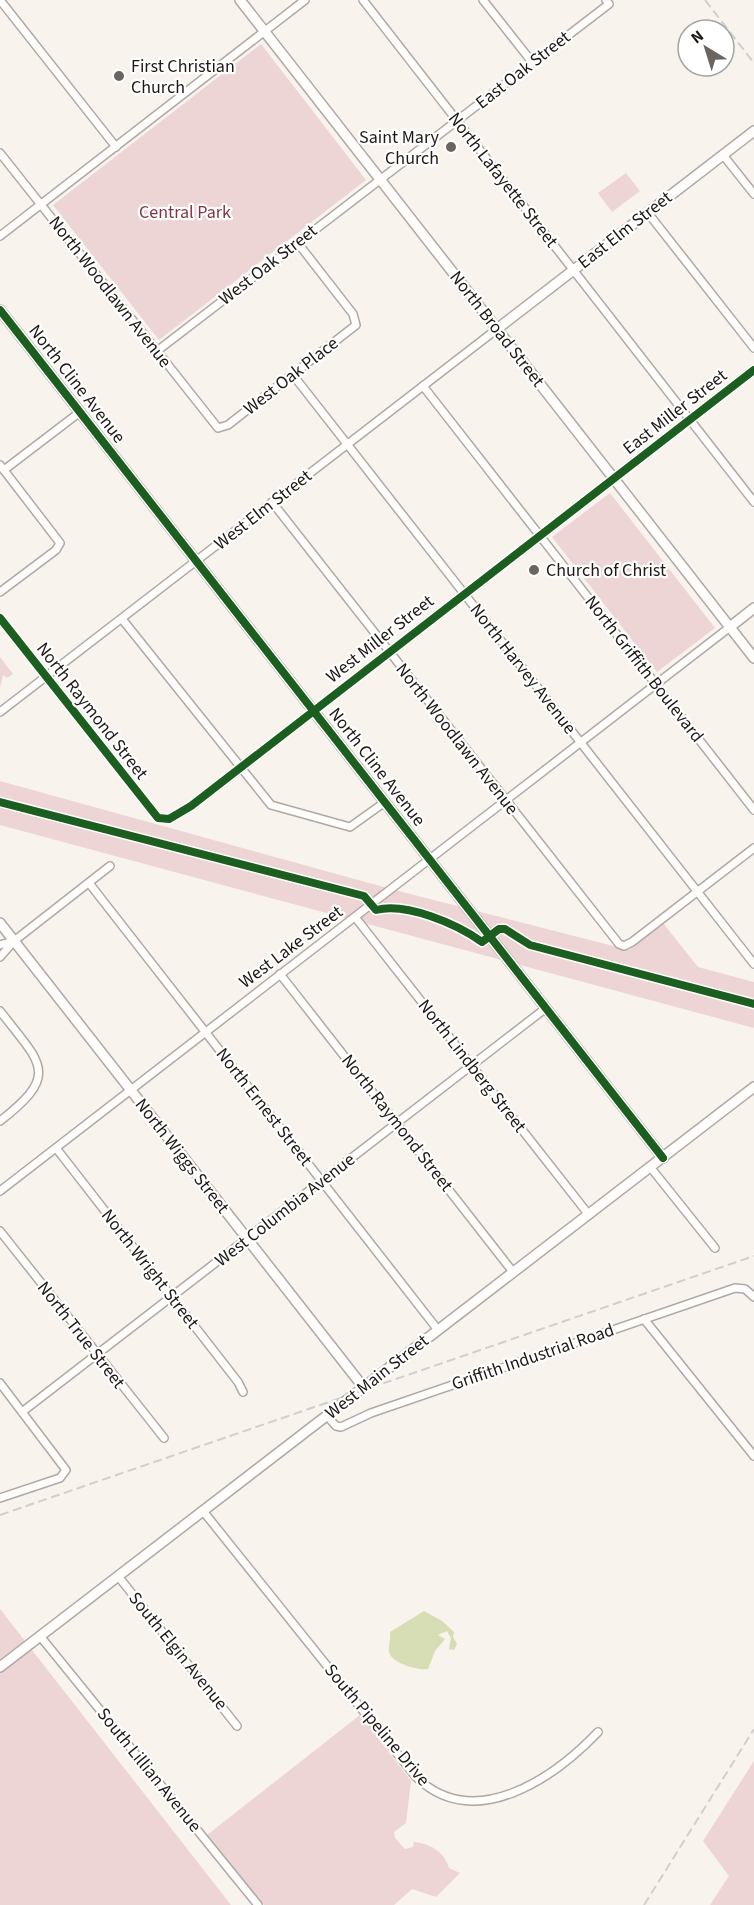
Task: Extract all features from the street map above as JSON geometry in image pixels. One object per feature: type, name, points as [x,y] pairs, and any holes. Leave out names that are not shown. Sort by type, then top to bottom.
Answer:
[{"type":"street","points":[[0,0],[116,147]]},
{"type":"street","name":"North Broad Street","points":[[240,0],[754,658]]},
{"type":"street","points":[[0,236],[306,0]]},
{"type":"street","name":"North Lafayette Street","points":[[363,0],[754,502]]},
{"type":"street","points":[[483,0],[532,62]]},
{"type":"street","name":"East Oak Street","points":[[381,180],[607,2]]},
{"type":"street","name":"East Elm Street","points":[[497,329],[754,131]]},
{"type":"street","name":"North Woodlawn Avenue","points":[[0,153],[212,423],[222,428]]},
{"type":"street","points":[[723,155],[754,194]]},
{"type":"street","name":"West Oak Street","points":[[157,351],[381,180]]},
{"type":"street","points":[[648,213],[754,348]]},
{"type":"street","name":"West Oak Place","points":[[222,428],[352,329],[357,321],[297,242]]},
{"type":"street","name":"North Cline Avenue","points":[[0,310],[663,1158]]},
{"type":"street","name":"West Elm Street","points":[[0,712],[497,329]]},
{"type":"street","name":"East Miller Street","points":[[614,478],[754,370]]},
{"type":"street","name":"North Harvey Avenue","points":[[293,375],[754,964]]},
{"type":"street","name":"North Griffith Boulevard","points":[[423,386],[754,810]]},
{"type":"street","points":[[0,592],[56,550],[60,543],[2,467],[80,412]]},
{"type":"street","name":"West Miller Street","points":[[164,819],[181,814],[614,478]]},
{"type":"street","name":"North Woodlawn Avenue","points":[[272,502],[614,940],[621,945],[632,942],[697,891]]},
{"type":"street","points":[[730,627],[754,608]]},
{"type":"street","name":"North Raymond Street","points":[[0,618],[158,818],[164,819]]},
{"type":"street","points":[[122,619],[240,768],[274,807],[342,826],[355,825],[385,802]]},
{"type":"street","name":"West Lake Street","points":[[0,1191],[730,627]]},
{"type":"street","points":[[697,891],[754,848]]},
{"type":"street","points":[[0,957],[14,941],[110,866]]},
{"type":"street","name":"North Ernest Street","points":[[89,883],[438,1330]]},
{"type":"street","name":"North Lindberg Street","points":[[355,918],[589,1215]]},
{"type":"street","name":"North Wiggs Street","points":[[0,923],[364,1388]]},
{"type":"street","points":[[0,945],[14,941]]},
{"type":"street","name":"North Raymond Street","points":[[280,974],[513,1272]]},
{"type":"street","name":"West Columbia Avenue","points":[[22,1412],[546,1008]]},
{"type":"street","points":[[0,1011],[31,1051],[39,1075],[32,1095],[0,1121]]},
{"type":"street","name":"West Main Street","points":[[0,1667],[754,1087]]},
{"type":"street","name":"North Wright Street","points":[[56,1148],[243,1392]]},
{"type":"street","points":[[651,1168],[715,1248]]},
{"type":"street","name":"North True Street","points":[[0,1231],[164,1438]]},
{"type":"street","name":"Griffith Industrial Road","points":[[327,1416],[336,1426],[343,1426],[371,1413],[735,1288],[745,1289],[754,1297]]},
{"type":"street","points":[[644,1319],[754,1456]]},
{"type":"street","points":[[0,1383],[65,1466],[66,1472],[60,1478],[0,1498]]},
{"type":"street","name":"South Pipeline Drive","points":[[203,1511],[416,1777],[435,1792],[469,1802],[513,1793],[560,1766],[598,1732]]},
{"type":"street","name":"South Elgin Avenue","points":[[118,1576],[237,1726]]},
{"type":"street","name":"South Lillian Avenue","points":[[40,1636],[258,1905]]},
{"type":"green space","name":"Central Park","points":[[261,44],[366,180],[159,340],[53,205]]},
{"type":"green space","points":[[626,173],[640,191],[612,212],[598,193]]},
{"type":"green space","points":[[610,493],[715,628],[657,672],[552,537]]},
{"type":"green space","points":[[0,657],[13,674],[7,678],[3,675],[0,688]]},
{"type":"green space","points":[[0,781],[391,889],[629,950],[663,923],[698,967],[754,982],[754,1028],[0,825]]},
{"type":"green space","points":[[0,1609],[231,1905],[0,1905]]},
{"type":"green space","points":[[360,1715],[411,1781],[406,1823],[394,1832],[395,1838],[405,1849],[413,1847],[414,1842],[431,1846],[444,1857],[449,1868],[460,1873],[436,1897],[412,1889],[394,1905],[264,1905],[207,1835]]},
{"type":"green space","points":[[754,1761],[754,1905],[710,1905],[729,1876],[703,1841]]},
{"type":"shaded area","points":[[424,1611],[442,1621],[454,1632],[453,1637],[457,1644],[454,1650],[449,1649],[451,1638],[447,1631],[438,1635],[445,1639],[435,1651],[428,1669],[400,1663],[389,1652],[390,1632]]},
{"type":"railway","points":[[705,0],[754,63]]},
{"type":"railway","points":[[0,1515],[754,1256]]},
{"type":"railway","points":[[644,1905],[754,1729]]},
{"type":"cycle path","points":[[0,310],[663,1158]]},
{"type":"cycle path","points":[[0,618],[158,818],[169,819],[191,806],[754,370]]},
{"type":"cycle path","points":[[0,802],[364,896],[376,910],[402,909],[431,916],[459,928],[482,942],[499,929],[505,929],[530,945],[754,1004]]},
{"type":"place","name":"First Christian Church","points":[[119,76]]},
{"type":"place","name":"Saint Mary Church","points":[[451,147]]},
{"type":"place","name":"Church of Christ","points":[[534,570]]}]
